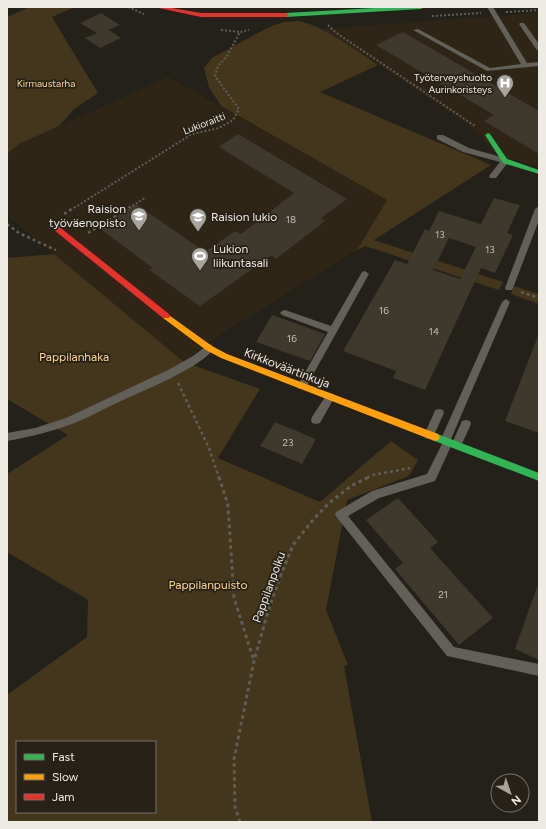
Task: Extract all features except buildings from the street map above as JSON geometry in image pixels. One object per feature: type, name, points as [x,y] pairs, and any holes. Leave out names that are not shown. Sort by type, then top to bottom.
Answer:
[{"type":"street","points":[[157,7],[177,13],[223,17],[318,14],[421,7]]},
{"type":"street","points":[[488,135],[505,161],[539,172]]},
{"type":"street","name":"Kirkkoväärtinkuja","points":[[58,228],[180,327],[209,348],[224,356],[539,477]]},
{"type":"lane","points":[[491,10],[525,66]]},
{"type":"lane","points":[[522,24],[539,49]]},
{"type":"lane","points":[[416,30],[489,70],[539,64]]},
{"type":"lane","points":[[440,137],[466,150],[505,161],[493,176]]},
{"type":"lane","points":[[509,288],[539,209]]},
{"type":"lane","points":[[302,386],[365,274]]},
{"type":"lane","points":[[506,302],[450,443],[431,478],[376,494],[340,515],[451,652],[539,670]]},
{"type":"lane","points":[[284,313],[333,330]]},
{"type":"lane","points":[[7,437],[35,432],[69,422],[173,372],[196,359],[209,348]]},
{"type":"lane","points":[[316,420],[330,397]]},
{"type":"lane","points":[[429,435],[439,413]]},
{"type":"lane","points":[[450,443],[466,424]]},
{"type":"path","points":[[535,7],[538,10]]},
{"type":"path","points":[[429,16],[491,10],[538,10]]},
{"type":"path","points":[[327,24],[335,32],[488,135]]},
{"type":"path","name":"Lukioraitti","points":[[62,216],[71,208],[192,134],[219,128],[233,120],[239,109],[215,76],[218,66],[227,56],[240,32],[251,29]]},
{"type":"path","points":[[75,241],[145,198]]},
{"type":"path","points":[[7,224],[19,233],[42,243]]},
{"type":"path","points":[[509,288],[539,298]]},
{"type":"path","points":[[173,372],[209,448],[228,505],[234,598],[254,661]]},
{"type":"path","name":"Pappilanpolku","points":[[240,822],[235,807],[234,759],[254,661],[282,572],[293,545],[329,503],[350,486],[373,475],[417,467]]},
{"type":"shaded area","points":[[539,13],[539,167],[497,155],[471,127],[349,45],[320,29]]},
{"type":"shaded area","name":"Raision lukio","points":[[168,77],[387,200],[357,250],[215,338],[184,362],[7,215],[7,154],[19,144]]},
{"type":"green space","name":"Kirmaustarha","points":[[30,7],[75,7],[52,17],[98,93],[74,109],[59,126],[19,144],[7,154],[7,17]]},
{"type":"green space","points":[[298,21],[308,23],[329,33],[378,65],[320,92],[491,165],[374,240],[503,282],[499,290],[365,246],[357,250],[387,200],[221,106],[209,87],[204,68],[212,58],[269,27],[284,22]]},
{"type":"green space","name":"Pappilanpuisto","points":[[54,254],[184,362],[260,389],[218,458],[320,502],[391,441],[418,460],[409,476],[347,500],[326,610],[348,665],[344,666],[372,822],[7,822],[7,695],[87,637],[88,600],[7,552],[7,474],[68,435],[7,399],[7,258]]},
{"type":"green space","points":[[514,286],[539,294],[539,304],[511,294]]},
{"type":"traffic: fast","points":[[286,15],[421,7]]},
{"type":"traffic: fast","points":[[488,135],[505,161],[539,172]]},
{"type":"traffic: fast","points":[[435,437],[539,477]]},
{"type":"traffic: slow","points":[[166,316],[209,348],[224,356],[435,437]]},
{"type":"traffic: jam","points":[[157,7],[201,15],[286,15]]},
{"type":"traffic: jam","points":[[57,228],[166,316]]},
{"type":"place","name":"Työterveyshuolto Aurinkoristeys","points":[[505,98]]},
{"type":"place","name":"Raision työväenopisto","points":[[139,231]]},
{"type":"place","name":"Raision lukio","points":[[198,232]]},
{"type":"place","name":"Lukion liikuntasali","points":[[200,271]]},
{"type":"park label","name":"Pappilanhaka","points":[[74,357]]}]
